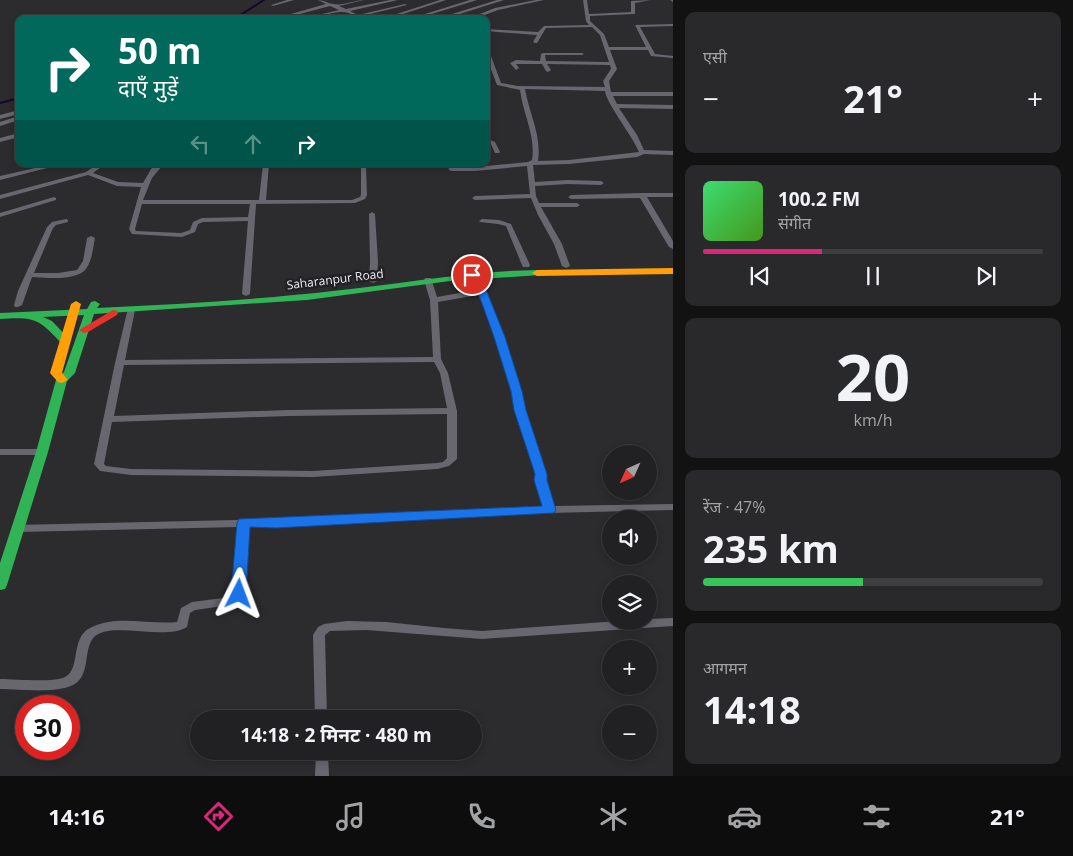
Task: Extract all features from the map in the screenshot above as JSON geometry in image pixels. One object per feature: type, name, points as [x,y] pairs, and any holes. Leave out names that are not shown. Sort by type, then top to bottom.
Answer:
[{"type":"main road","name":"Saharanpur Road","points":[[93,308],[246,294],[307,294],[373,281],[468,268],[673,262]]},
{"type":"main road","name":"Saharanpur Road","points":[[0,307],[18,305],[126,310],[307,294],[472,275],[673,271]]},
{"type":"main road","name":"Saharanpur Road","points":[[0,316],[28,315],[74,308]]},
{"type":"main road","points":[[62,380],[56,373],[74,308]]},
{"type":"main road","points":[[0,583],[19,528],[62,380],[69,373],[93,308]]},
{"type":"main road","points":[[84,330],[99,320],[126,310]]},
{"type":"main road","points":[[28,315],[48,323],[65,341]]},
{"type":"street","points":[[273,5],[292,0]]},
{"type":"street","points":[[320,0],[356,15]]},
{"type":"street","points":[[292,15],[362,0]]},
{"type":"street","points":[[321,15],[396,0]]},
{"type":"street","points":[[427,0],[435,3]]},
{"type":"street","points":[[396,15],[444,0]]},
{"type":"street","points":[[424,15],[475,0]]},
{"type":"street","points":[[452,15],[503,0],[518,5]]},
{"type":"street","points":[[483,15],[542,0]]},
{"type":"street","points":[[585,0],[591,26],[602,34],[613,64],[614,69],[606,81],[607,91],[642,152]]},
{"type":"street","points":[[587,15],[633,12],[633,3],[640,0],[649,0]]},
{"type":"street","points":[[362,15],[405,5]]},
{"type":"street","points":[[673,25],[637,25],[654,56],[673,57]]},
{"type":"street","points":[[666,25],[673,33]]},
{"type":"street","points":[[536,42],[546,26],[591,26]]},
{"type":"street","points":[[490,30],[540,34]]},
{"type":"street","points":[[608,48],[650,49]]},
{"type":"street","points":[[548,70],[543,62],[544,54],[582,54]]},
{"type":"street","points":[[490,58],[500,84],[520,87],[673,94]]},
{"type":"street","points":[[516,68],[513,63],[516,62],[613,64]]},
{"type":"street","points":[[520,87],[522,89],[525,110],[537,146],[537,155],[531,163],[533,196],[558,244],[566,266]]},
{"type":"street","points":[[614,106],[673,107]]},
{"type":"street","points":[[0,117],[15,113]]},
{"type":"street","points":[[0,124],[15,119]]},
{"type":"street","points":[[8,122],[15,125]]},
{"type":"street","points":[[0,140],[15,136]]},
{"type":"street","points":[[7,138],[15,141]]},
{"type":"street","points":[[490,142],[493,143],[497,152]]},
{"type":"street","points":[[451,169],[475,169],[531,163],[569,162],[637,156],[642,152],[672,155]]},
{"type":"street","points":[[0,178],[47,167]]},
{"type":"street","points":[[0,198],[88,173],[97,167]]},
{"type":"street","points":[[157,167],[151,173],[145,185],[132,230],[137,234],[182,235],[193,231],[196,223],[202,220],[250,220]]},
{"type":"street","points":[[262,202],[266,167]]},
{"type":"street","points":[[140,202],[358,201],[364,195],[363,167]]},
{"type":"street","points":[[88,173],[117,184],[145,185]]},
{"type":"street","points":[[531,184],[601,183]]},
{"type":"street","points":[[642,195],[673,247]]},
{"type":"street","points":[[571,196],[673,195]]},
{"type":"street","points":[[475,198],[533,196]]},
{"type":"street","points":[[0,214],[54,199]]},
{"type":"street","points":[[246,294],[250,220],[253,202]]},
{"type":"street","points":[[536,205],[576,205]]},
{"type":"street","points":[[372,214],[373,281]]},
{"type":"street","points":[[18,305],[51,225],[66,221]]},
{"type":"street","points":[[482,221],[509,225],[526,265]]},
{"type":"street","points":[[30,275],[72,274],[80,272],[91,238]]},
{"type":"street","points":[[472,275],[482,292],[516,391],[520,410],[541,474],[540,480],[549,510]]},
{"type":"street","points":[[126,310],[119,363],[99,464],[103,469],[132,472],[313,474],[437,466],[450,462],[453,456],[452,411],[444,373],[437,359],[434,300],[428,280]]},
{"type":"street","points":[[434,300],[468,292],[482,292]]},
{"type":"street","points":[[119,363],[437,359]]},
{"type":"street","points":[[108,419],[288,413],[452,411]]},
{"type":"street","points":[[0,452],[42,452]]},
{"type":"street","points":[[19,528],[276,523],[549,510],[673,507]]},
{"type":"street","points":[[0,684],[51,684],[69,681],[74,677],[78,669],[86,638],[94,630],[114,626],[180,626],[183,624],[185,612],[192,606],[234,601],[239,594],[244,523]]},
{"type":"street","points":[[321,710],[319,635],[322,630],[328,627],[387,627],[459,635],[482,635],[673,622]]},
{"type":"street","points":[[322,760],[322,776]]},
{"type":"waterway","points":[[240,15],[264,0]]},
{"type":"waterway","points":[[0,103],[15,99]]},
{"type":"traffic: fast","points":[[0,316],[154,308],[307,297],[479,275],[537,273]]},
{"type":"traffic: fast","points":[[0,585],[42,452],[62,380],[69,373],[90,311],[95,304]]},
{"type":"traffic: fast","points":[[32,316],[48,323],[65,341]]},
{"type":"traffic: slow","points":[[537,273],[673,271]]},
{"type":"traffic: slow","points":[[62,380],[56,373],[76,304]]},
{"type":"traffic: jam","points":[[84,330],[113,313]]},
{"type":"route","points":[[239,594],[244,523],[549,510],[540,480],[541,474],[499,337],[482,292],[472,275]]}]
